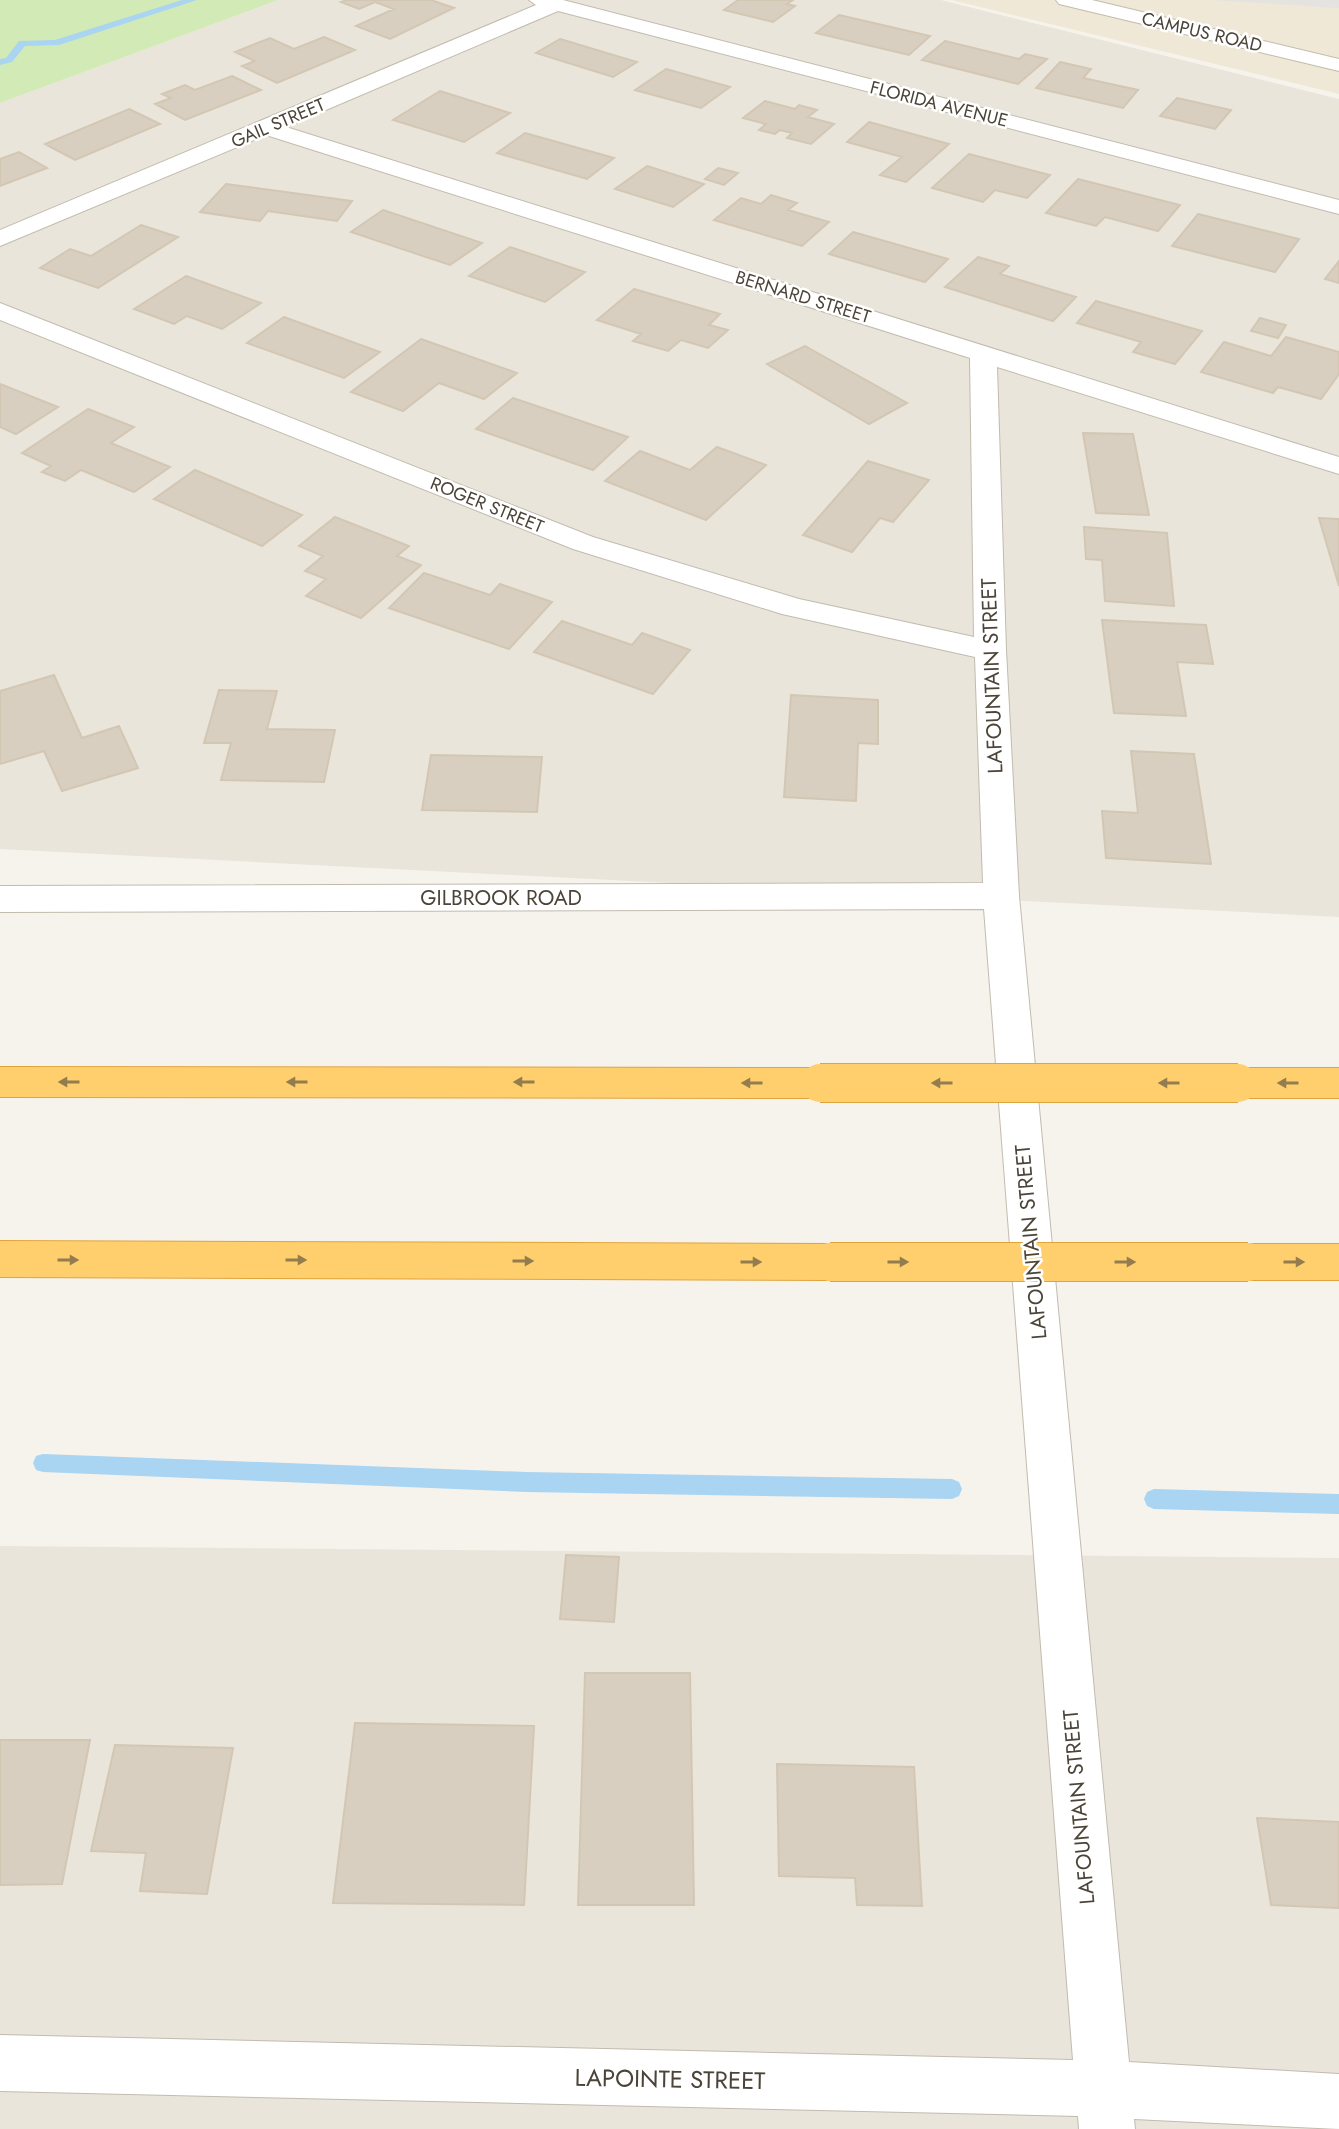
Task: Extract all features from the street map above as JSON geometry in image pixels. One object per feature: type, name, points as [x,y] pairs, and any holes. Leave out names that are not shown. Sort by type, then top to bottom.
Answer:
[{"type":"highway","points":[[0,1082],[1339,1083]]},
{"type":"highway","points":[[0,1259],[1339,1262]]},
{"type":"street","name":"CAMPUS ROAD","points":[[1066,0],[1339,65]]},
{"type":"street","name":"GAIL STREET","points":[[0,239],[267,128],[547,3]]},
{"type":"street","name":"FLORIDA AVENUE","points":[[547,3],[1339,207]]},
{"type":"street","name":"BERNARD STREET","points":[[267,128],[1339,466]]},
{"type":"street","name":"ROGER STREET","points":[[0,311],[583,542],[793,607],[990,650]]},
{"type":"street","name":"LAFOUNTAIN STREET","points":[[984,353],[990,650],[1002,895],[1105,2109]]},
{"type":"street","name":"GILBROOK ROAD","points":[[0,899],[1002,895]]},
{"type":"street","name":"LAPOINTE STREET","points":[[0,2063],[1105,2109],[1339,2102]]},
{"type":"shaded area","points":[[278,0],[941,0],[1339,99],[1339,917],[0,849],[0,103]]},
{"type":"shaded area","points":[[951,0],[1339,0],[1339,94]]},
{"type":"shaded area","points":[[1212,0],[1339,0],[1339,8],[1337,8]]},
{"type":"shaded area","points":[[0,1546],[1339,1558],[1339,2129],[0,2129]]},
{"type":"green space","points":[[0,0],[278,0],[0,103]]},
{"type":"building","points":[[431,0],[454,8],[390,39],[356,26],[394,9],[375,2],[359,9],[341,2]]},
{"type":"building","points":[[738,0],[793,0],[787,4],[795,6],[773,22],[724,10]]},
{"type":"building","points":[[839,15],[930,36],[909,55],[816,33]]},
{"type":"building","points":[[324,37],[355,50],[277,83],[242,66],[255,61],[235,52],[270,38],[294,49]]},
{"type":"building","points":[[560,39],[637,62],[613,77],[536,53]]},
{"type":"building","points":[[945,41],[1019,59],[1025,54],[1047,59],[1018,84],[922,60]]},
{"type":"building","points":[[1060,62],[1091,69],[1083,78],[1138,90],[1123,108],[1036,88]]},
{"type":"building","points":[[666,69],[730,87],[701,108],[635,90]]},
{"type":"building","points":[[232,76],[261,90],[185,120],[155,104],[171,98],[162,94],[185,85],[195,90]]},
{"type":"building","points":[[440,91],[510,113],[464,142],[393,120]]},
{"type":"building","points":[[1177,98],[1231,110],[1215,129],[1160,116]]},
{"type":"building","points":[[765,101],[795,109],[799,105],[817,110],[808,117],[834,124],[811,144],[787,138],[792,133],[780,130],[775,134],[759,130],[766,124],[743,118]]},
{"type":"building","points":[[129,109],[160,124],[75,160],[45,144]]},
{"type":"building","points":[[869,122],[949,144],[906,182],[880,175],[902,157],[847,142]]},
{"type":"building","points":[[525,133],[614,158],[587,179],[497,153]]},
{"type":"building","points":[[19,152],[47,168],[0,186],[0,159]]},
{"type":"building","points":[[969,154],[1050,175],[1027,198],[995,190],[983,202],[932,188]]},
{"type":"building","points":[[647,166],[704,184],[673,207],[615,189]]},
{"type":"building","points":[[718,168],[738,173],[724,185],[705,179]]},
{"type":"building","points":[[1078,179],[1180,205],[1158,231],[1105,217],[1096,226],[1046,213]]},
{"type":"building","points":[[226,184],[352,201],[337,221],[268,211],[260,221],[200,212]]},
{"type":"building","points":[[771,195],[797,203],[788,210],[829,222],[802,246],[714,220],[741,198],[761,204]]},
{"type":"building","points":[[383,210],[482,243],[450,265],[351,232]]},
{"type":"building","points":[[1198,214],[1299,239],[1275,272],[1172,246]]},
{"type":"building","points":[[141,225],[178,237],[98,288],[40,268],[70,249],[91,256]]},
{"type":"building","points":[[853,232],[948,259],[925,282],[829,254]]},
{"type":"building","points":[[510,247],[585,272],[545,302],[469,276]]},
{"type":"building","points":[[978,257],[1009,266],[1000,274],[1076,297],[1053,321],[945,287]]},
{"type":"building","points":[[1339,261],[1339,283],[1325,279]]},
{"type":"building","points":[[186,276],[261,303],[222,329],[187,316],[174,324],[134,309]]},
{"type":"building","points":[[634,289],[720,314],[709,325],[728,330],[708,348],[681,340],[668,351],[633,341],[641,334],[597,320]]},
{"type":"building","points":[[1096,301],[1202,331],[1175,364],[1133,352],[1141,342],[1077,323]]},
{"type":"building","points":[[284,317],[380,352],[344,378],[247,343]]},
{"type":"building","points":[[1260,318],[1286,325],[1278,338],[1251,331]]},
{"type":"building","points":[[1286,337],[1339,352],[1339,374],[1321,399],[1278,387],[1273,393],[1201,372],[1224,342],[1271,356]]},
{"type":"building","points":[[421,339],[517,373],[484,399],[439,383],[403,411],[351,392]]},
{"type":"building","points":[[805,346],[907,403],[869,424],[767,364]]},
{"type":"building","points":[[0,384],[58,407],[16,434],[0,427]]},
{"type":"building","points":[[513,398],[628,437],[593,470],[476,429]]},
{"type":"building","points":[[88,409],[134,427],[111,443],[170,467],[134,492],[81,470],[65,481],[42,472],[51,466],[22,453]]},
{"type":"building","points":[[1083,433],[1133,434],[1149,515],[1096,513]]},
{"type":"building","points":[[717,447],[766,465],[706,520],[605,481],[640,451],[690,470]]},
{"type":"building","points":[[868,461],[929,480],[893,522],[880,518],[852,552],[803,535]]},
{"type":"building","points":[[195,470],[302,515],[262,546],[154,499]]},
{"type":"building","points":[[335,517],[409,546],[397,556],[421,565],[361,618],[306,596],[326,579],[305,571],[323,556],[299,546]]},
{"type":"building","points":[[1319,518],[1339,519],[1339,586]]},
{"type":"building","points":[[1084,527],[1167,533],[1174,606],[1105,601],[1102,560],[1086,559]]},
{"type":"building","points":[[424,573],[490,595],[500,584],[552,602],[509,649],[389,608]]},
{"type":"building","points":[[1102,620],[1206,625],[1213,664],[1177,662],[1186,716],[1114,713]]},
{"type":"building","points":[[562,621],[632,645],[642,633],[690,650],[653,694],[534,652]]},
{"type":"building","points":[[54,675],[82,738],[119,726],[138,768],[62,791],[44,751],[0,764],[0,691]]},
{"type":"building","points":[[219,690],[277,691],[267,729],[335,730],[324,782],[221,780],[231,743],[204,743]]},
{"type":"building","points":[[791,695],[878,700],[878,744],[858,743],[856,801],[784,797]]},
{"type":"building","points":[[1131,751],[1194,754],[1211,864],[1106,858],[1102,811],[1138,813]]},
{"type":"building","points":[[431,755],[542,757],[537,812],[422,810]]},
{"type":"building","points":[[566,1555],[619,1557],[614,1622],[560,1619]]},
{"type":"building","points":[[585,1673],[690,1673],[694,1905],[578,1905]]},
{"type":"building","points":[[355,1723],[534,1726],[524,1905],[333,1903]]},
{"type":"building","points":[[0,1740],[90,1740],[62,1884],[0,1885]]},
{"type":"building","points":[[115,1745],[233,1748],[207,1894],[140,1891],[146,1853],[91,1851]]},
{"type":"building","points":[[777,1764],[914,1767],[922,1906],[857,1905],[855,1878],[779,1876]]},
{"type":"building","points":[[1257,1818],[1339,1822],[1339,1908],[1271,1905]]},
{"type":"waterway","points":[[0,62],[9,60],[22,43],[56,43],[192,0]]},
{"type":"waterway","points":[[43,1463],[526,1482],[952,1489]]},
{"type":"waterway","points":[[1154,1499],[1339,1504]]}]
